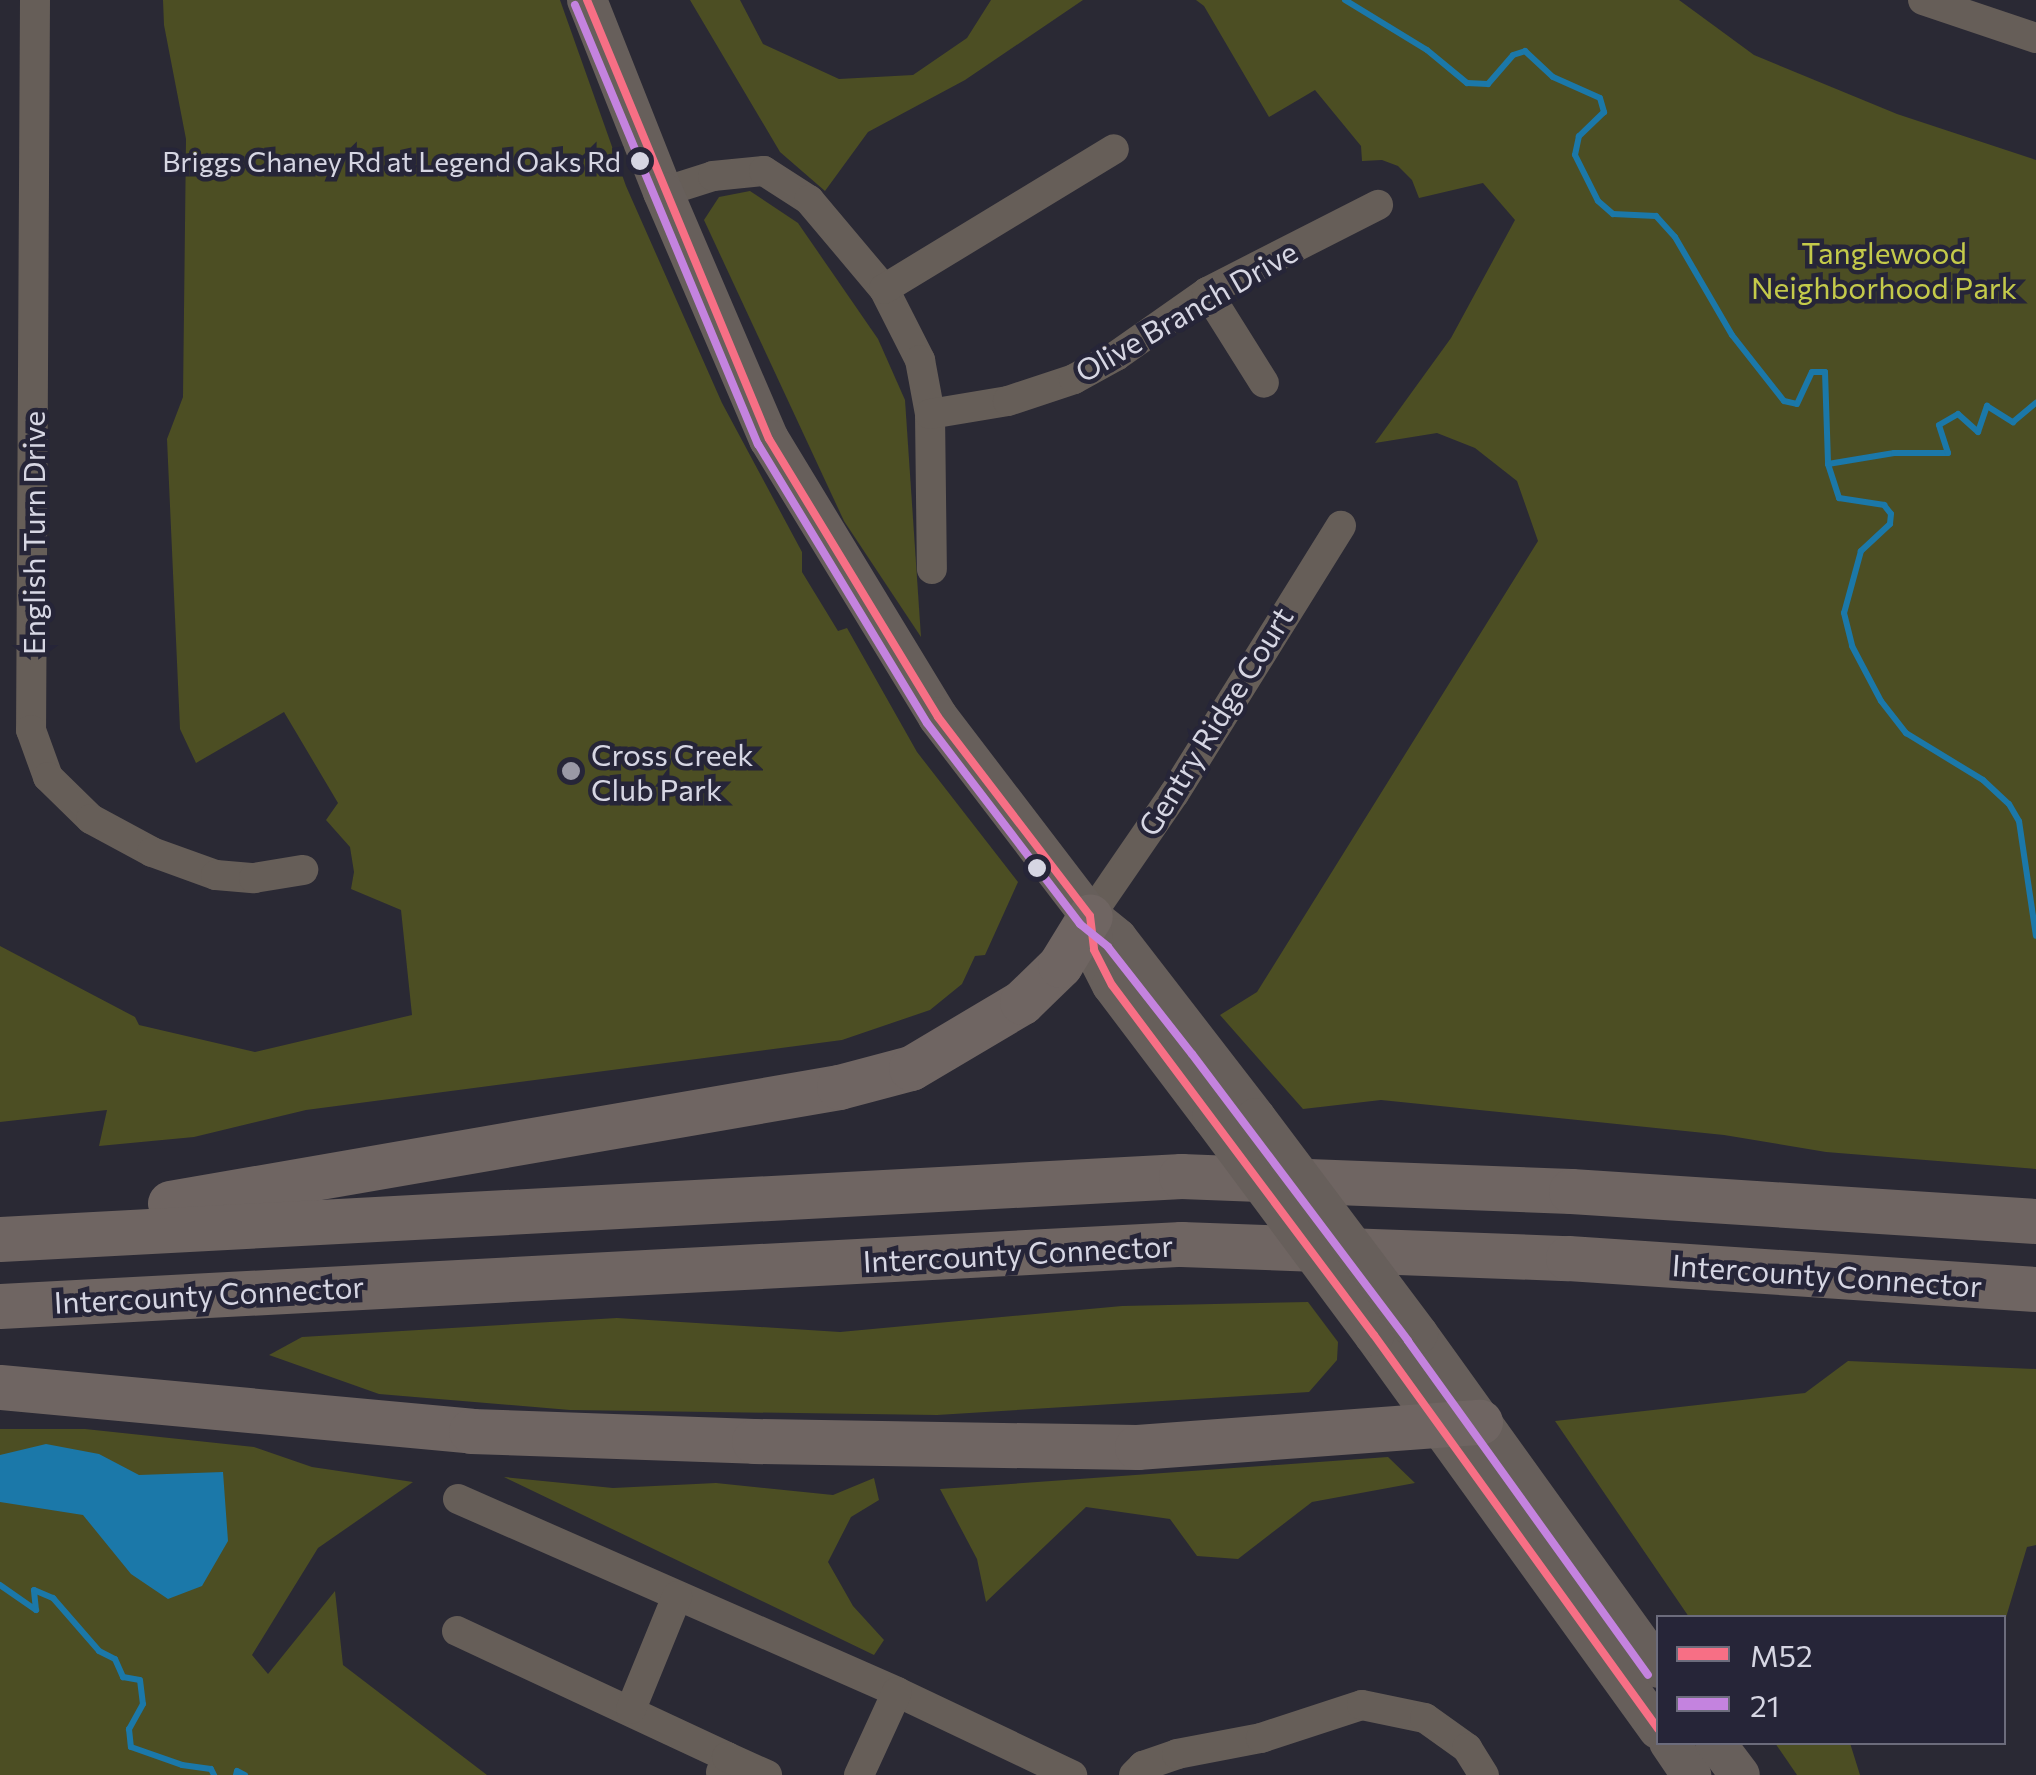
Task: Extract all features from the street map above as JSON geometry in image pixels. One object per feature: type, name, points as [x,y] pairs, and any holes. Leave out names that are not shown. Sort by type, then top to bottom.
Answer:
[{"type":"highway","points":[[0,1235],[839,1087],[910,1068],[1022,1002],[1060,965],[1090,916]]},
{"type":"highway","points":[[0,1235],[1181,1176],[1571,1190],[2036,1221]]},
{"type":"highway","name":"Intercounty Connector","points":[[0,1306],[1181,1244],[1568,1258],[2036,1288]]},
{"type":"highway","points":[[0,1387],[471,1430],[754,1441],[1137,1447],[1460,1425]]},
{"type":"main road","points":[[587,0],[663,192],[769,440],[938,717],[1090,916],[1117,938],[1418,1334],[1460,1425],[1656,1726]]},
{"type":"main road","points":[[1090,916],[1094,950],[1112,986],[1374,1334],[1460,1425],[1656,1666]]},
{"type":"main road","points":[[1670,1745],[1690,1775]]},
{"type":"main road","points":[[1718,1745],[1740,1775]]},
{"type":"street","name":"English Turn Drive","points":[[35,0],[31,730],[48,777],[92,819],[152,852],[216,875],[254,878],[303,870]]},
{"type":"street","points":[[1922,0],[2036,38]]},
{"type":"street","points":[[884,289],[1114,149]]},
{"type":"street","points":[[663,192],[713,176],[764,171],[809,200],[884,289],[920,360],[930,414],[932,569]]},
{"type":"street","name":"Olive Branch Drive","points":[[930,414],[1008,401],[1074,379],[1116,356],[1207,292],[1378,205]]},
{"type":"street","points":[[1207,292],[1264,383]]},
{"type":"street","name":"Gentry Ridge Court","points":[[1090,916],[1174,794],[1340,526]]},
{"type":"street","points":[[458,1499],[898,1692],[1072,1775]]},
{"type":"street","points":[[631,1709],[678,1596]]},
{"type":"street","points":[[457,1631],[631,1709],[724,1766],[767,1775]]},
{"type":"street","points":[[859,1775],[898,1692]]},
{"type":"street","points":[[1134,1775],[1143,1766],[1177,1754],[1261,1738],[1362,1705],[1426,1718],[1467,1748],[1484,1775]]},
{"type":"green space","points":[[163,0],[560,0],[626,186],[722,403],[802,552],[802,572],[838,631],[847,628],[917,752],[1018,882],[985,955],[975,956],[962,984],[930,1010],[842,1040],[306,1110],[194,1137],[99,1146],[107,1110],[0,1122],[0,946],[135,1017],[139,1025],[255,1052],[412,1015],[401,910],[351,889],[354,872],[350,847],[326,820],[338,803],[284,712],[196,763],[180,729],[167,439],[183,397],[186,139],[164,25]]},
{"type":"green space","points":[[690,0],[740,0],[763,44],[839,79],[913,75],[967,38],[991,0],[1083,0],[965,80],[868,132],[825,191],[780,152]]},
{"type":"green space","name":"Tanglewood Neighborhood Park","points":[[1196,0],[1679,0],[1754,55],[1897,114],[2036,160],[2036,1169],[1826,1152],[1724,1135],[1381,1100],[1303,1109],[1220,1015],[1257,992],[1538,541],[1517,481],[1475,448],[1437,433],[1375,443],[1451,338],[1515,220],[1483,183],[1419,198],[1412,180],[1398,166],[1382,160],[1362,161],[1361,146],[1315,90],[1269,117],[1204,6]]},
{"type":"green space","points":[[750,191],[798,223],[878,339],[905,400],[921,637],[844,521],[704,220],[719,197]]},
{"type":"green space","points":[[1308,1302],[1338,1342],[1337,1360],[1309,1392],[937,1415],[570,1410],[379,1394],[269,1355],[302,1337],[617,1318],[840,1332],[1122,1306]]},
{"type":"green space","points":[[1848,1361],[2036,1369],[2036,1545],[2027,1547],[2006,1617],[1688,1615],[1555,1421],[1805,1393]]},
{"type":"green space","points":[[0,1429],[85,1429],[254,1447],[312,1467],[413,1482],[318,1548],[252,1655],[268,1674],[335,1591],[343,1665],[487,1775],[0,1775]]},
{"type":"green space","points":[[1388,1457],[1415,1483],[1312,1502],[1238,1559],[1197,1556],[1170,1519],[1086,1507],[986,1602],[977,1559],[940,1489]]},
{"type":"green space","points":[[504,1477],[613,1488],[716,1483],[833,1495],[874,1478],[879,1500],[851,1517],[828,1562],[853,1606],[884,1640],[874,1655]]},
{"type":"green space","points":[[1776,1745],[1851,1745],[1860,1775],[1797,1775]]},
{"type":"water","points":[[46,1444],[99,1454],[139,1475],[223,1472],[228,1541],[202,1586],[168,1599],[131,1574],[83,1515],[0,1502],[0,1455]]},
{"type":"waterway","points":[[1345,0],[1427,50],[1467,83],[1488,84],[1513,55],[1525,51],[1553,77],[1600,98],[1604,112],[1579,136],[1575,155],[1598,201],[1613,214],[1656,216],[1675,237],[1732,335],[1784,401],[1797,404],[1812,372],[1825,372],[1828,464],[1839,498],[1884,505],[1891,514],[1890,524],[1861,551],[1844,613],[1852,646],[1881,701],[1906,733],[1983,780],[2009,804],[2019,821],[2036,936]]},
{"type":"waterway","points":[[1828,464],[1894,453],[1948,453],[1939,425],[1958,414],[1978,432],[1987,406],[2013,422],[2036,403]]},
{"type":"waterway","points":[[0,1585],[36,1610],[34,1590],[53,1598],[99,1651],[115,1659],[123,1677],[140,1680],[143,1704],[129,1729],[131,1747],[182,1765],[211,1769],[214,1775]]},
{"type":"waterway","points":[[236,1775],[237,1771],[245,1775]]},
{"type":"transit line","name":"M52","points":[[587,0],[769,439],[938,717],[1090,916],[1094,950],[1112,985],[1374,1335],[1656,1726]]},
{"type":"transit line","name":"21","points":[[575,5],[758,444],[927,723],[1080,924],[1108,947],[1192,1054],[1408,1341],[1648,1675]]},
{"type":"place","name":"Briggs Chaney Rd at Legend Oaks Rd","points":[[640,161]]},
{"type":"place","name":"Cross Creek Club Park","points":[[571,771]]}]
